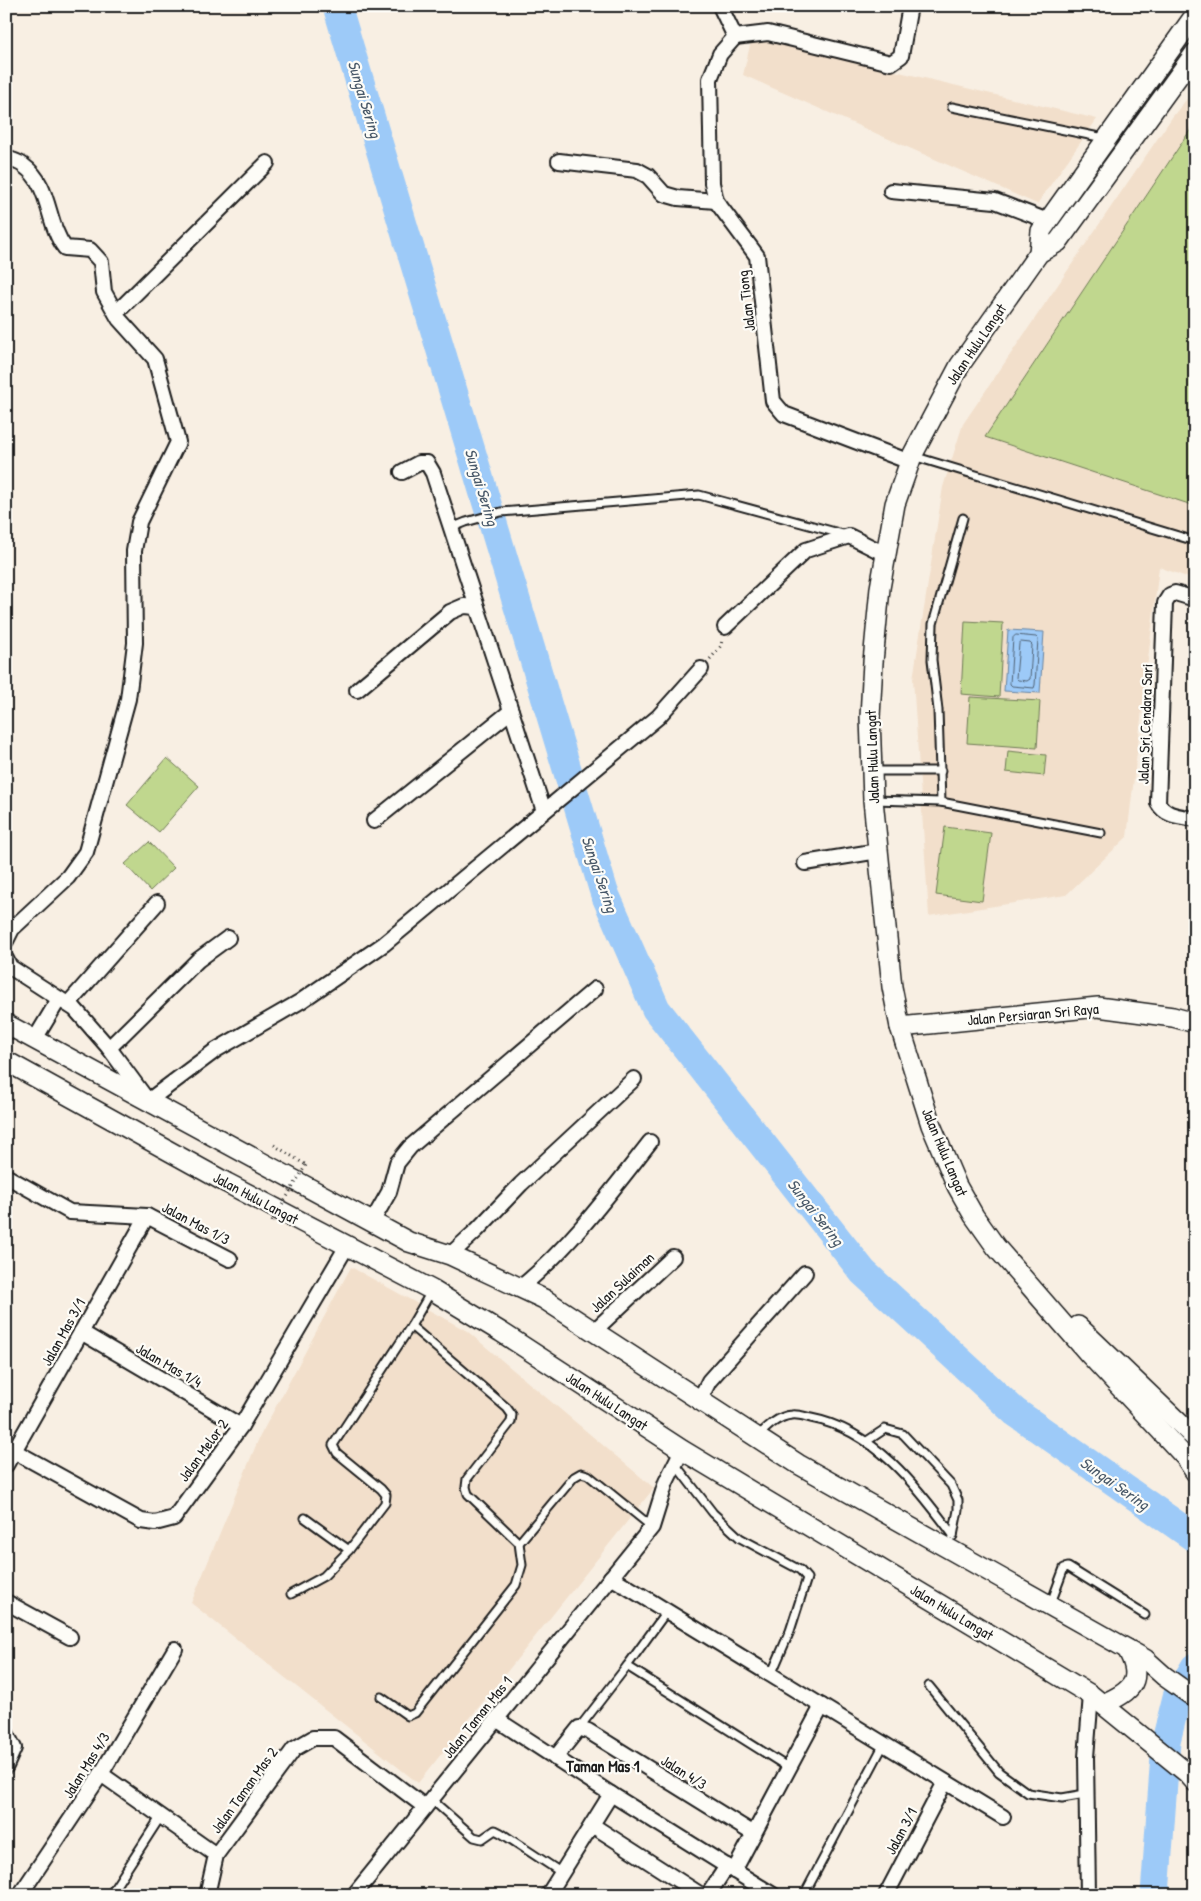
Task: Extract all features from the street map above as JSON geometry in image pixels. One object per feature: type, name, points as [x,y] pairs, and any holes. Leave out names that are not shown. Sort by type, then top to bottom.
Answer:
[{"type":"main road","name":"Jalan Hulu Langat","points":[[1039,253],[1041,231],[1195,15]]},
{"type":"main road","name":"Jalan Hulu Langat","points":[[1195,53],[1058,242],[1039,253],[960,365],[911,459],[895,504],[886,554],[873,662],[870,717],[873,800],[892,987],[900,1027],[931,1125],[957,1186],[974,1216],[996,1247],[1089,1354],[1184,1457],[1195,1472]]},
{"type":"main road","name":"Jalan Persiaran Sri Raya","points":[[900,1027],[1098,1007],[1174,1017],[1195,1023]]},
{"type":"main road","points":[[6,1024],[409,1242],[450,1255],[544,1299],[798,1464],[952,1542],[1050,1606],[1145,1659],[1170,1676],[1195,1698]]},
{"type":"main road","name":"Jalan Hulu Langat","points":[[6,1062],[227,1184],[432,1290],[501,1332],[678,1457],[1097,1700],[1192,1776]]},
{"type":"main road","name":"Jalan Hulu Langat","points":[[1018,1271],[1097,1343],[1195,1438]]},
{"type":"main road","points":[[1097,1700],[1120,1697],[1128,1690],[1134,1680],[1135,1669],[1127,1649]]},
{"type":"main road","points":[[1170,1676],[1195,1682]]},
{"type":"street","points":[[720,6],[735,37],[768,34],[891,63],[901,56],[910,6]]},
{"type":"street","name":"Jalan Tiong","points":[[735,37],[720,54],[710,79],[712,183],[716,201],[757,256],[773,401],[784,414],[911,459]]},
{"type":"street","points":[[6,158],[24,165],[40,181],[57,237],[65,248],[90,250],[101,262],[104,292],[116,313],[156,359],[178,442],[139,522],[134,551],[135,643],[128,699],[86,852],[68,877],[12,930],[6,940]]},
{"type":"street","points":[[559,161],[637,170],[648,176],[664,194],[678,198],[716,201]]},
{"type":"street","points":[[116,313],[267,163]]},
{"type":"street","points":[[891,191],[995,201],[1048,221]]},
{"type":"street","points":[[402,472],[419,463],[427,463],[433,473],[511,711],[547,808]]},
{"type":"street","points":[[725,628],[806,550],[848,536],[886,554]]},
{"type":"street","name":"Jalan Sri Cendara Sari","points":[[1195,599],[1175,593],[1170,595],[1165,603],[1158,804],[1168,814],[1195,819]]},
{"type":"street","points":[[357,690],[450,612],[464,606],[477,607]]},
{"type":"street","points":[[6,959],[10,967],[75,1009],[110,1048],[148,1101],[216,1050],[302,1001],[384,944],[658,717],[701,669]]},
{"type":"street","points":[[374,821],[511,711]]},
{"type":"street","points":[[805,863],[878,851]]},
{"type":"street","points":[[35,1039],[64,1002],[157,903]]},
{"type":"street","points":[[110,1048],[198,960],[228,938]]},
{"type":"street","points":[[372,1222],[389,1192],[397,1163],[410,1147],[595,989]]},
{"type":"street","points":[[450,1255],[521,1184],[634,1079]]},
{"type":"street","points":[[520,1288],[539,1273],[586,1223],[650,1142]]},
{"type":"street","points":[[6,1176],[70,1212],[147,1216]]},
{"type":"street","name":"Jalan Mas 1/3","points":[[147,1216],[230,1259]]},
{"type":"street","name":"Jalan Mas 3/1","points":[[6,1465],[147,1216]]},
{"type":"street","name":"Jalan Melor 2","points":[[14,1450],[141,1522],[155,1523],[174,1518],[241,1426],[347,1246]]},
{"type":"street","name":"Jalan Sulaiman","points":[[594,1330],[673,1257]]},
{"type":"street","points":[[700,1399],[709,1381],[805,1273]]},
{"type":"street","name":"Jalan Mas 1/4","points":[[81,1332],[241,1426]]},
{"type":"street","points":[[652,1527],[666,1482],[678,1457]]},
{"type":"street","name":"Jalan Taman Mas 1","points":[[354,1895],[652,1527]]},
{"type":"street","points":[[611,1577],[1003,1817]]},
{"type":"street","points":[[6,1602],[70,1637]]},
{"type":"street","name":"Jalan Mas 4/3","points":[[20,1895],[101,1774],[174,1649]]},
{"type":"street","points":[[1088,1895],[1085,1794],[1088,1721],[1097,1700]]},
{"type":"street","points":[[708,1895],[754,1834],[822,1706]]},
{"type":"street","points":[[496,1719],[610,1794],[773,1895]]},
{"type":"street","points":[[555,1758],[579,1728]]},
{"type":"street","name":"Jalan 4/3","points":[[579,1728],[588,1731],[754,1834]]},
{"type":"street","points":[[6,1733],[14,1748],[6,1766]]},
{"type":"street","name":"Jalan Taman Mas 2","points":[[216,1855],[294,1749],[313,1738],[334,1738],[428,1803]]},
{"type":"street","points":[[101,1774],[216,1855],[207,1895]]},
{"type":"street","name":"Jalan 3/1","points":[[886,1895],[945,1782]]},
{"type":"street","points":[[555,1893],[562,1873],[610,1794]]},
{"type":"street","points":[[592,1825],[701,1895]]},
{"type":"lane","points":[[952,107],[1107,138]]},
{"type":"lane","points":[[911,459],[1195,541]]},
{"type":"lane","points":[[451,528],[501,512],[700,494],[848,536]]},
{"type":"lane","points":[[941,802],[938,710],[932,660],[933,624],[963,518]]},
{"type":"lane","points":[[872,771],[941,771]]},
{"type":"lane","points":[[873,800],[941,802],[1101,833]]},
{"type":"lane","points":[[291,1594],[324,1576],[349,1550],[385,1503],[386,1496],[381,1489],[337,1453],[332,1445],[411,1326],[432,1290]]},
{"type":"lane","points":[[381,1697],[408,1716],[415,1713],[516,1585],[522,1565],[519,1543],[468,1494],[466,1487],[467,1479],[511,1422],[512,1415],[507,1408],[411,1326]]},
{"type":"lane","points":[[757,1437],[773,1422],[793,1414],[827,1421],[866,1441],[904,1475],[932,1506],[952,1542]]},
{"type":"lane","points":[[866,1441],[885,1428],[903,1434],[951,1485],[958,1500],[952,1542]]},
{"type":"lane","points":[[678,1457],[713,1513],[740,1538],[800,1570],[807,1578],[790,1631],[771,1675]]},
{"type":"lane","points":[[519,1543],[574,1477],[581,1472],[588,1474],[652,1527]]},
{"type":"lane","points":[[305,1518],[349,1550]]},
{"type":"lane","points":[[1050,1606],[1064,1568],[1068,1567],[1145,1614]]},
{"type":"lane","points":[[579,1728],[667,1611]]},
{"type":"lane","points":[[627,1666],[789,1768]]},
{"type":"lane","points":[[929,1686],[1000,1772],[1028,1793],[1062,1798],[1085,1794]]},
{"type":"lane","points":[[804,1895],[884,1744]]},
{"type":"lane","points":[[428,1803],[474,1837],[482,1839],[495,1830],[501,1832],[562,1873]]},
{"type":"lane","points":[[110,1895],[161,1816]]},
{"type":"path","points":[[701,669],[721,646],[725,628]]},
{"type":"path","points":[[272,1222],[306,1165],[274,1145]]},
{"type":"shaded area","points":[[752,37],[1097,119],[1037,204],[743,75]]},
{"type":"shaded area","points":[[1195,89],[1195,580],[1159,567],[1127,837],[1066,895],[929,916],[913,679],[943,487],[963,424],[1173,116]]},
{"type":"shaded area","points":[[351,1267],[467,1331],[654,1488],[418,1783],[191,1603],[259,1438]]},
{"type":"green space","points":[[1195,123],[1195,506],[985,437]]},
{"type":"green space","points":[[965,621],[1003,623],[999,697],[961,694]]},
{"type":"green space","points":[[970,697],[1040,701],[1037,748],[967,743]]},
{"type":"green space","points":[[1008,751],[1046,755],[1044,776],[1006,772]]},
{"type":"green space","points":[[167,758],[199,786],[159,832],[127,805]]},
{"type":"green space","points":[[945,827],[991,833],[982,901],[936,895]]},
{"type":"green space","points":[[149,842],[174,868],[150,891],[125,864]]},
{"type":"water","points":[[1008,630],[1044,632],[1040,693],[1004,691]]},
{"type":"waterway","name":"Sungai Sering","points":[[337,6],[604,892],[656,1009],[863,1272],[1015,1412],[1195,1538]]},
{"type":"waterway","name":"Sungai Sering","points":[[1155,1895],[1166,1741],[1177,1697],[1195,1667]]},
{"type":"district","name":"Taman Mas 1","points":[[603,1766]]}]
